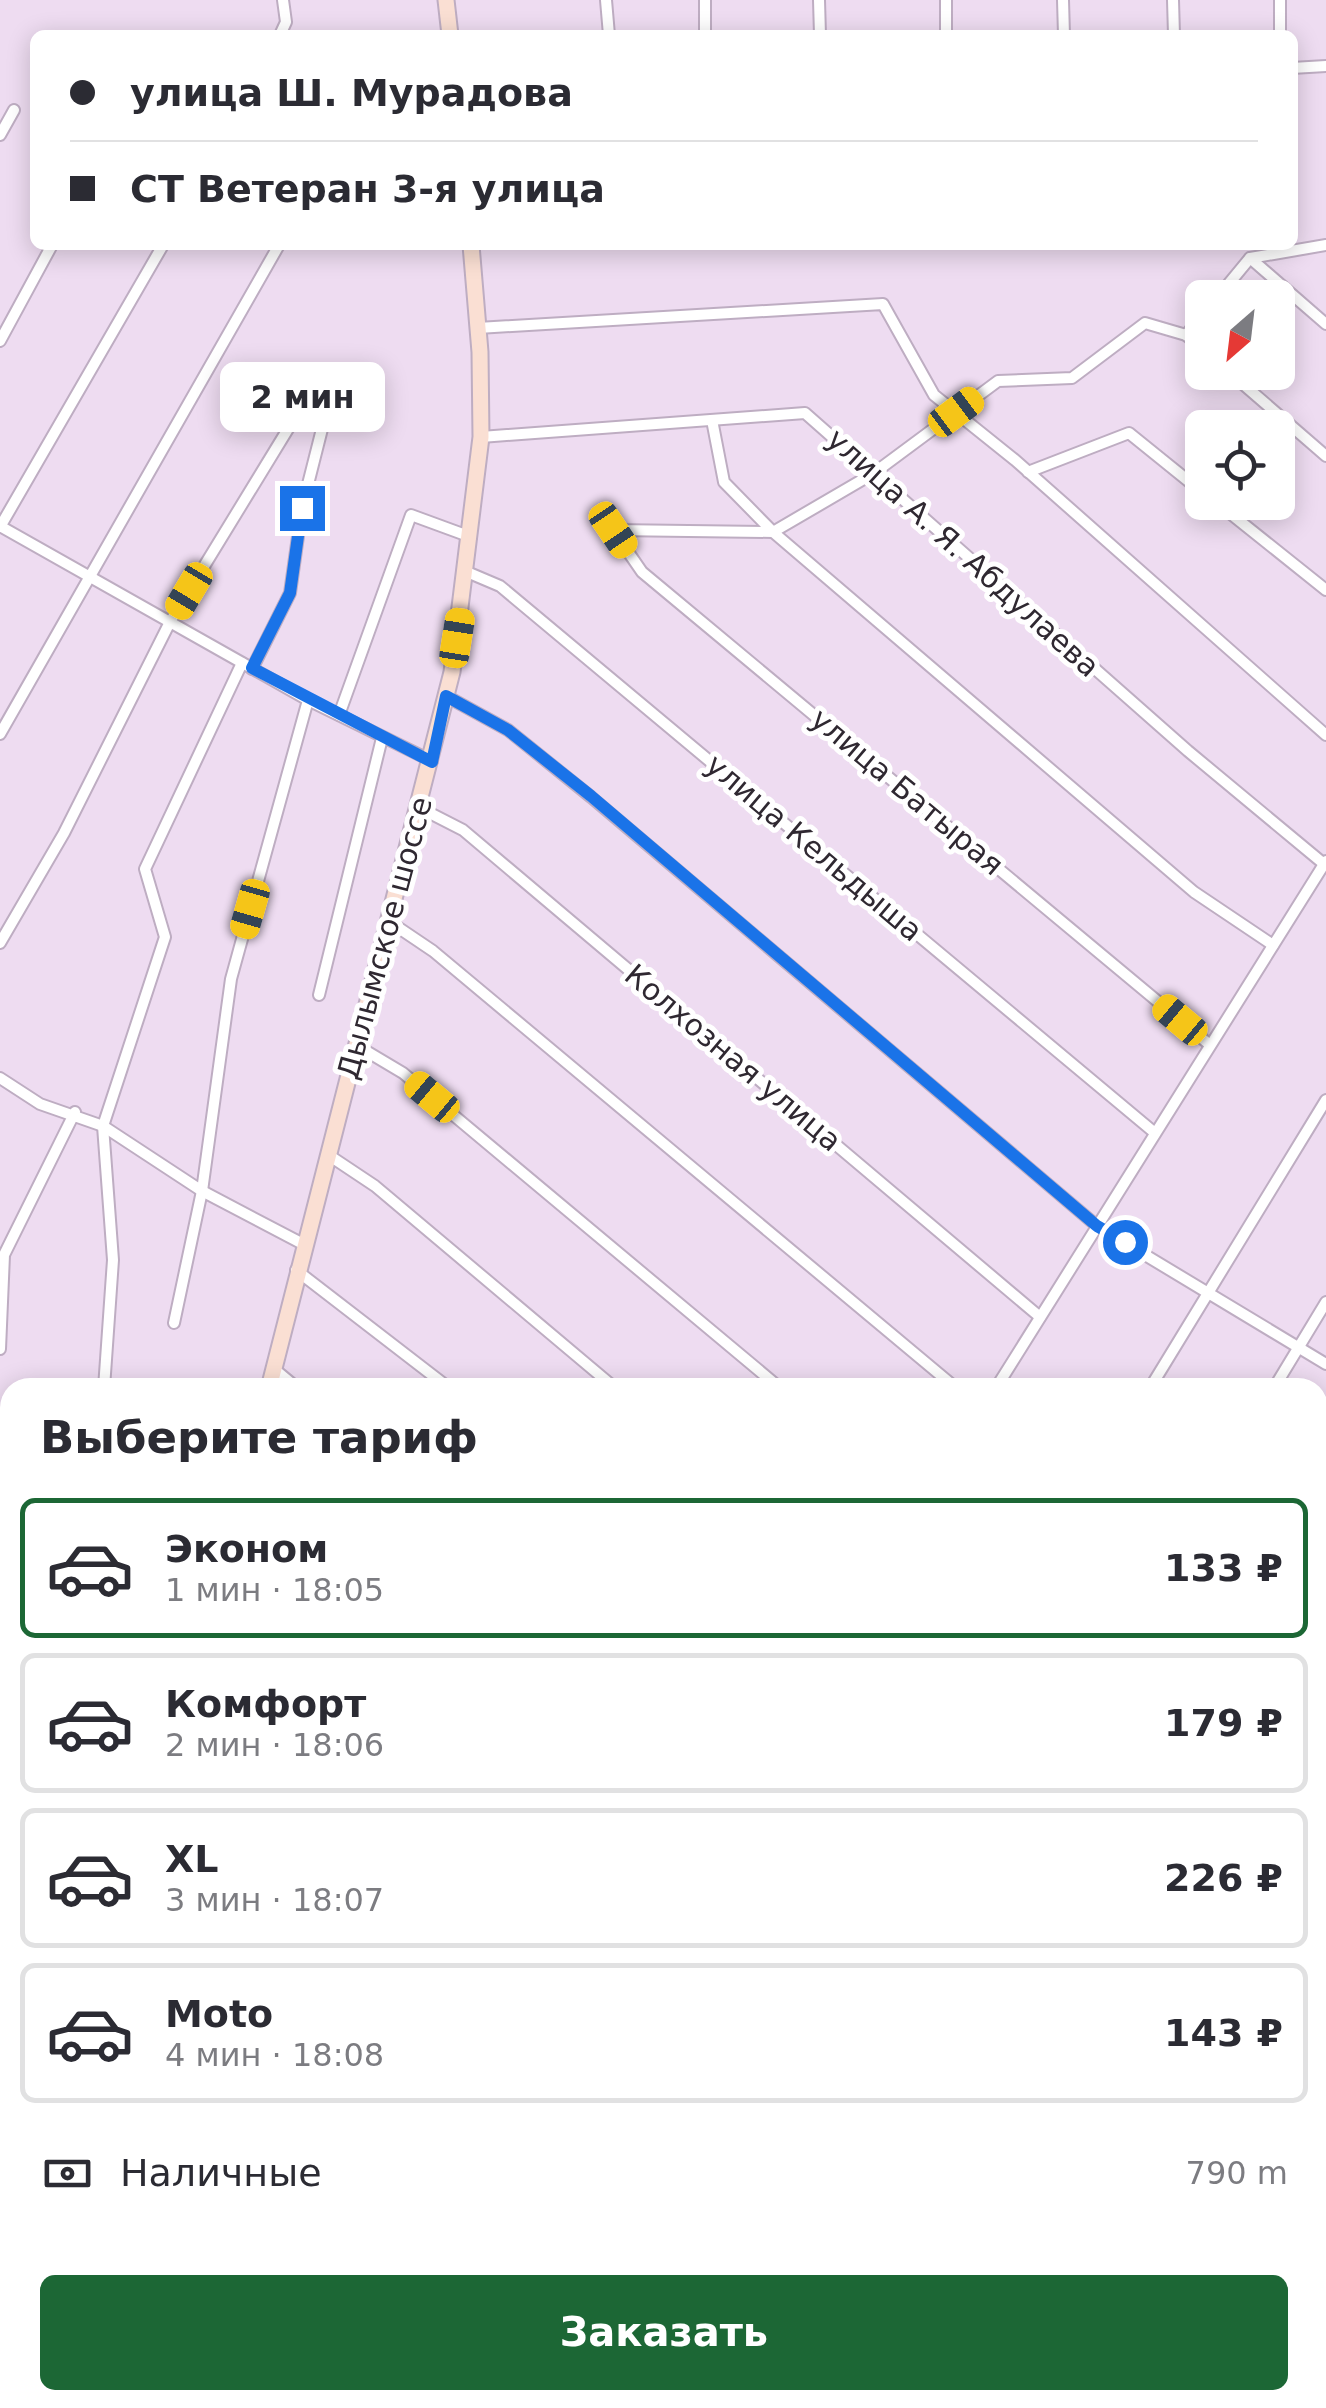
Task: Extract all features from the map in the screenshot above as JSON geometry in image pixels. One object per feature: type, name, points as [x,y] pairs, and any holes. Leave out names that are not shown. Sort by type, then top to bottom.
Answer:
[{"type":"main road","points":[[446,0],[449,30]]},
{"type":"main road","name":"Дылымское шоссе","points":[[270,1378],[446,696],[467,572],[481,437],[471,250]]},
{"type":"street","points":[[282,30],[286,22],[283,0]]},
{"type":"street","points":[[606,0],[609,30]]},
{"type":"street","points":[[705,0],[705,30]]},
{"type":"street","points":[[819,0],[820,30]]},
{"type":"street","points":[[946,0],[946,30]]},
{"type":"street","points":[[1064,0],[1064,30]]},
{"type":"street","points":[[1173,0],[1174,30]]},
{"type":"street","points":[[1280,0],[1280,30]]},
{"type":"street","points":[[1298,68],[1326,66]]},
{"type":"street","points":[[0,135],[14,110]]},
{"type":"street","points":[[1298,250],[1326,245]]},
{"type":"street","points":[[0,340],[49,250]]},
{"type":"street","points":[[159,250],[0,526],[308,700],[432,762]]},
{"type":"street","points":[[0,734],[87,575],[276,250]]},
{"type":"street","points":[[1232,280],[1250,258],[1297,250]]},
{"type":"street","points":[[1250,258],[1326,324]]},
{"type":"street","points":[[478,328],[883,304],[934,394],[1015,460],[1326,735]]},
{"type":"street","points":[[773,532],[874,473],[998,380],[1072,378],[1145,323],[1185,335]]},
{"type":"street","points":[[1250,390],[1326,456]]},
{"type":"street","points":[[0,943],[64,833],[170,622],[302,406],[324,421],[302,508],[290,593],[247,666],[146,868],[165,937],[102,1126],[113,1260],[105,1378]]},
{"type":"street","name":"улица А. Я. Абдулаева","points":[[481,437],[806,413],[1188,751],[1325,862]]},
{"type":"street","points":[[712,420],[724,482],[773,532],[1194,892],[1273,946]]},
{"type":"street","points":[[1028,472],[1129,433],[1185,478]]},
{"type":"street","points":[[339,715],[411,515],[470,537]]},
{"type":"street","points":[[1238,520],[1326,590]]},
{"type":"street","name":"улица Батырая","points":[[773,532],[613,530],[642,572],[1210,1045]]},
{"type":"street","name":"улица Кельдыша","points":[[467,572],[500,586],[1155,1134]]},
{"type":"street","points":[[446,696],[508,730],[591,796],[1097,1226],[1326,1364]]},
{"type":"street","points":[[174,1323],[202,1191],[231,979],[308,700]]},
{"type":"street","points":[[319,995],[382,738]]},
{"type":"street","name":"Колхозная улица","points":[[420,808],[462,830],[1040,1317]]},
{"type":"street","points":[[1002,1378],[1325,862]]},
{"type":"street","points":[[390,922],[434,951],[944,1378]]},
{"type":"street","points":[[356,1046],[403,1072],[768,1378]]},
{"type":"street","points":[[0,1078],[40,1104],[75,1112],[102,1126],[202,1191],[302,1244]]},
{"type":"street","points":[[1156,1378],[1326,1100]]},
{"type":"street","points":[[0,1349],[4,1255],[75,1112]]},
{"type":"street","points":[[327,1154],[375,1186],[602,1378]]},
{"type":"street","points":[[296,1270],[436,1378]]},
{"type":"street","points":[[1280,1378],[1326,1302]]},
{"type":"street","points":[[273,1368],[285,1378]]},
{"type":"route","points":[[302,508],[290,593],[252,668],[432,762],[446,696],[508,730],[754,930],[1097,1226],[1125,1242]]}]
